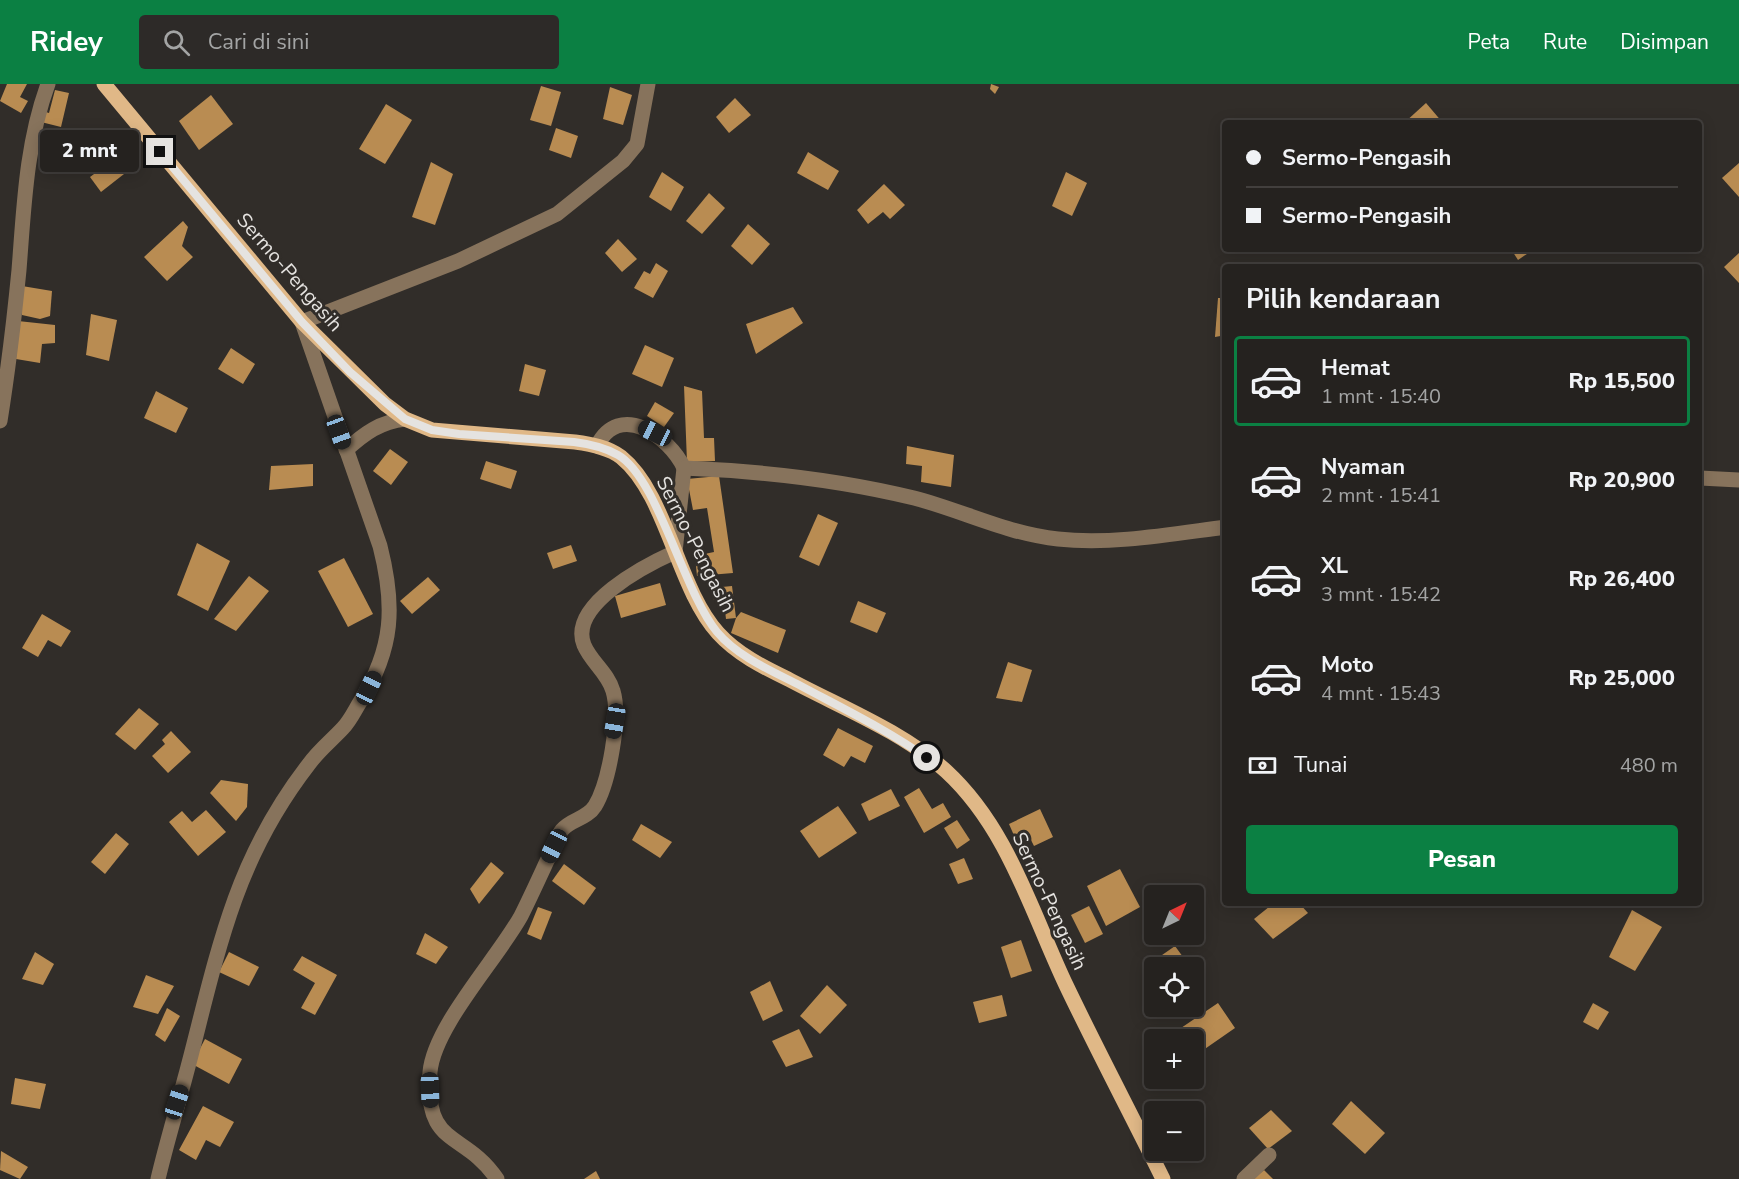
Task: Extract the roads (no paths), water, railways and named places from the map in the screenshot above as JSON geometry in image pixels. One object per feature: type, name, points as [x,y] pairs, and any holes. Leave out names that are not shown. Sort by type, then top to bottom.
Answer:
[{"type":"main road","name":"Sermo-Pengasih","points":[[104,84],[302,322],[350,372],[405,419],[432,430],[597,446],[620,456],[645,487],[700,607],[718,633],[743,654],[895,735],[944,769],[972,798],[1006,849],[1065,984],[1163,1179]]},
{"type":"street","points":[[0,421],[13,336],[28,158],[34,123],[48,84]]},
{"type":"street","points":[[158,1179],[170,1124],[235,898],[270,824],[308,764],[344,727],[369,688],[383,658],[391,605],[389,581],[367,504],[302,322],[458,261],[557,214],[624,161],[637,144],[648,84]]},
{"type":"street","points":[[346,450],[372,428],[386,421],[405,419]]},
{"type":"street","points":[[497,1179],[489,1167],[443,1132],[434,1119],[431,1111],[430,1070],[435,1051],[480,976],[520,917],[562,830],[588,815],[596,805],[608,767],[615,721],[613,691],[584,643],[582,631],[584,620],[601,598],[656,560],[675,552],[684,468],[671,447],[655,433],[640,426],[625,425],[610,429],[602,436],[597,446]]},
{"type":"street","points":[[684,468],[809,479],[913,498],[1018,531],[1058,539],[1110,539],[1222,527]]},
{"type":"street","points":[[1702,478],[1739,480]]},
{"type":"street","points":[[1244,1179],[1269,1155]]}]
